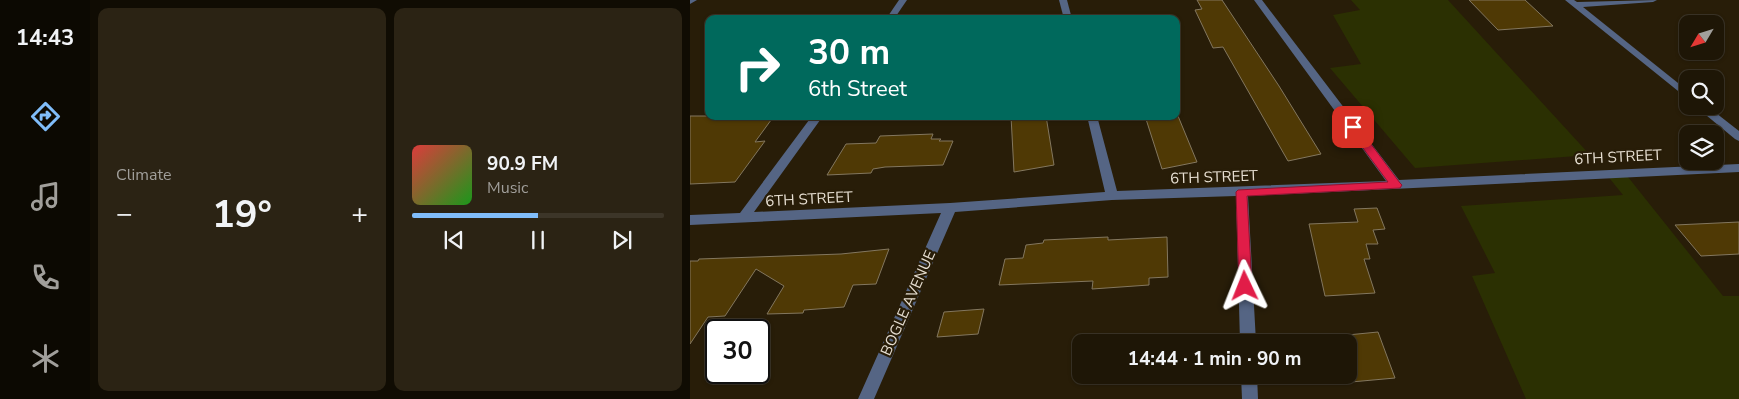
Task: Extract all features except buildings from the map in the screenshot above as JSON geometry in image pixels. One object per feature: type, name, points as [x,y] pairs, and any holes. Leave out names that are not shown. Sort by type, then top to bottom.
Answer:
[{"type":"street","points":[[893,15],[904,0]]},
{"type":"street","points":[[1063,0],[1067,15]]},
{"type":"street","points":[[1258,0],[1396,185]]},
{"type":"street","points":[[1572,2],[1653,0]]},
{"type":"street","points":[[1572,2],[1679,89]]},
{"type":"street","points":[[1711,115],[1739,137]]},
{"type":"street","points":[[743,218],[815,120]]},
{"type":"street","points":[[1093,120],[1112,196]]},
{"type":"street","name":"6TH STREET","points":[[690,220],[950,208],[1112,196],[1242,192],[1624,172],[1739,168]]},
{"type":"street","points":[[1242,192],[1248,334]]},
{"type":"street","name":"BOGLE AVENUE","points":[[866,399],[950,208]]},
{"type":"street","points":[[1249,384],[1250,399]]},
{"type":"green space","points":[[1351,0],[1448,0],[1590,155],[1415,168],[1330,68],[1361,64],[1333,15],[1360,10]]},
{"type":"green space","points":[[1624,172],[1723,296],[1739,296],[1739,399],[1526,399],[1472,276],[1495,273],[1461,206],[1623,195],[1606,174]]},
{"type":"route","points":[[1245,286],[1242,192],[1396,185],[1353,127]]}]
